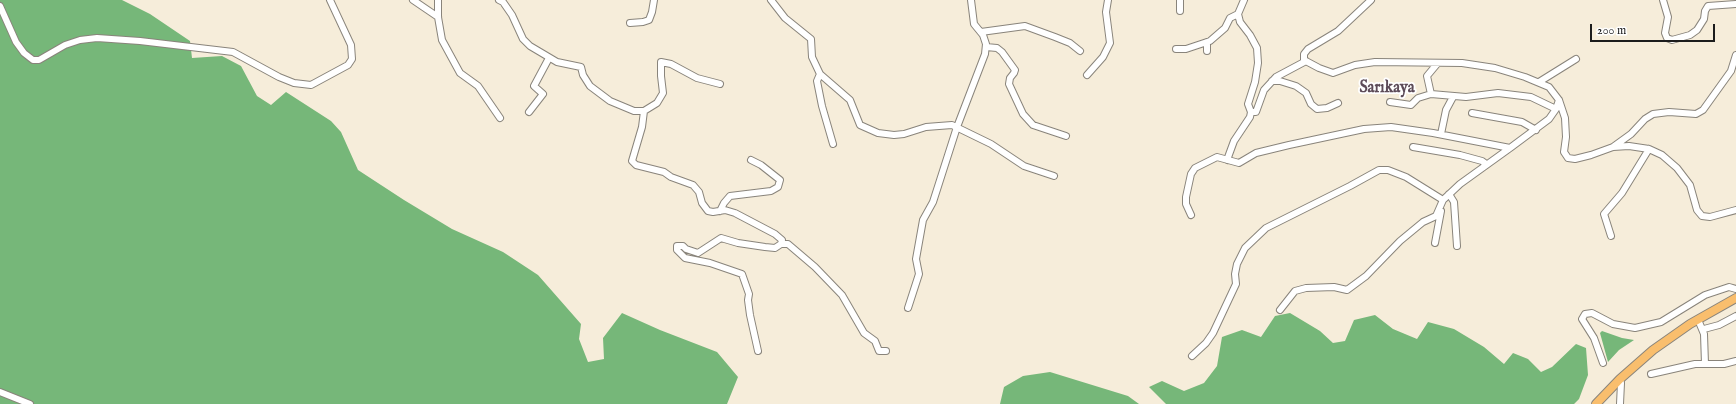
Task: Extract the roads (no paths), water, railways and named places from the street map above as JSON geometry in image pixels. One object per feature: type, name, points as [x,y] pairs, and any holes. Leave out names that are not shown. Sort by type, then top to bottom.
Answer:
[{"type":"main road","points":[[1596,404],[1620,379],[1653,350],[1690,324],[1736,298]]},
{"type":"main road","points":[[1602,404],[1621,383],[1651,355],[1701,326],[1736,301]]},
{"type":"street","points":[[0,6],[16,42],[24,53],[33,60],[39,60],[65,45],[80,40],[97,38],[140,41],[233,52],[257,63],[279,77],[294,83],[310,85],[348,66],[352,59],[351,45],[330,0]]},
{"type":"street","points":[[413,0],[438,17]]},
{"type":"street","points":[[438,0],[438,17],[442,40],[460,73],[478,86],[500,118]]},
{"type":"street","points":[[499,0],[503,2],[512,15],[523,39],[530,46],[557,62],[581,67],[583,75],[590,86],[610,101],[634,111],[644,111],[657,103],[663,93],[660,76],[661,62],[671,64],[697,78],[720,84]]},
{"type":"street","points":[[630,23],[649,20],[654,0]]},
{"type":"street","points":[[771,0],[786,18],[811,39],[812,57],[820,74],[850,100],[860,125],[878,133],[894,135],[904,134],[926,127],[952,125],[991,144],[1024,166],[1054,176]]},
{"type":"street","points":[[908,308],[918,274],[916,259],[923,220],[933,202],[957,127],[985,54],[986,47],[983,35],[974,24],[971,0]]},
{"type":"street","points":[[1087,75],[1096,68],[1110,43],[1106,12],[1108,0]]},
{"type":"street","points":[[1180,0],[1180,11]]},
{"type":"street","points":[[1227,160],[1234,141],[1250,117],[1251,112],[1248,104],[1255,82],[1258,63],[1257,48],[1250,35],[1240,22],[1238,14],[1244,0]]},
{"type":"street","points":[[1371,0],[1338,31],[1308,49],[1304,54],[1304,60],[1333,73],[1355,65],[1375,62],[1437,64],[1462,63],[1495,68],[1540,82],[1549,87],[1559,100],[1565,118],[1566,137],[1564,152],[1568,158],[1575,159],[1613,147],[1631,134],[1645,119],[1653,114],[1669,112],[1696,114],[1703,110],[1731,71],[1736,56]]},
{"type":"street","points":[[1663,0],[1668,17],[1665,33],[1667,38],[1672,40],[1690,35],[1697,30],[1704,19],[1705,11],[1708,6],[1736,4]]},
{"type":"street","points":[[1176,49],[1186,49],[1207,42],[1222,32],[1230,18],[1238,14]]},
{"type":"street","points":[[981,32],[1025,26],[1070,43],[1080,51]]},
{"type":"street","points":[[1207,42],[1207,51]]},
{"type":"street","points":[[986,47],[997,48],[1002,52],[1015,70],[1014,74],[1010,78],[1009,84],[1023,114],[1033,125],[1066,136]]},
{"type":"street","points":[[529,112],[543,94],[534,86],[549,58]]},
{"type":"street","points":[[1540,82],[1576,59]]},
{"type":"street","points":[[1251,112],[1256,112],[1264,90],[1272,81],[1282,72],[1306,61]]},
{"type":"street","points":[[1431,94],[1427,76],[1437,64]]},
{"type":"street","points":[[820,74],[817,81],[822,106],[834,144]]},
{"type":"street","points":[[1272,81],[1280,81],[1296,86],[1306,93],[1311,104],[1317,109],[1327,108],[1338,103]]},
{"type":"street","points":[[1390,102],[1411,105],[1418,98],[1431,94],[1466,97],[1498,93],[1531,97],[1556,109]]},
{"type":"street","points":[[1441,134],[1446,110],[1453,97]]},
{"type":"street","points":[[1280,310],[1295,291],[1306,288],[1334,287],[1347,290],[1366,276],[1400,241],[1423,222],[1436,216],[1443,200],[1449,194],[1486,164],[1536,130],[1549,119],[1556,109],[1559,100]]},
{"type":"street","points":[[644,111],[642,127],[632,161],[636,165],[664,172],[671,177],[693,185],[699,192],[702,203],[708,211],[713,212],[725,210],[736,213],[775,234],[782,240],[780,244]]},
{"type":"street","points":[[1472,113],[1522,122],[1536,130]]},
{"type":"street","points":[[1192,215],[1186,204],[1191,174],[1195,168],[1217,157],[1239,163],[1256,154],[1364,129],[1391,127],[1441,134],[1510,148]]},
{"type":"street","points":[[1613,147],[1629,146],[1649,149],[1662,156],[1677,168],[1690,185],[1697,210],[1702,216],[1710,217],[1736,210]]},
{"type":"street","points":[[1413,147],[1460,155],[1482,161],[1486,164]]},
{"type":"street","points":[[1611,236],[1604,214],[1622,193],[1649,149]]},
{"type":"street","points":[[720,211],[730,196],[771,190],[778,187],[780,180],[761,165],[751,160]]},
{"type":"street","points":[[1192,356],[1213,333],[1236,284],[1235,274],[1237,264],[1245,248],[1266,228],[1379,170],[1388,170],[1406,177],[1443,200]]},
{"type":"street","points":[[1449,194],[1454,202],[1457,246]]},
{"type":"street","points":[[1435,243],[1443,200]]},
{"type":"street","points":[[758,351],[750,315],[749,294],[742,274],[685,258],[677,250],[677,246],[683,246],[686,249],[698,253],[721,238],[738,243],[775,248],[780,244],[788,244],[830,282],[842,295],[864,333],[875,341],[879,351],[886,351]]},
{"type":"street","points":[[1603,364],[1594,338],[1582,319],[1585,314],[1592,314],[1613,324],[1635,328],[1661,322],[1704,295],[1729,287],[1736,289]]},
{"type":"street","points":[[1705,364],[1701,326],[1719,325],[1736,316]]},
{"type":"street","points":[[1652,374],[1696,364],[1724,364],[1736,361]]},
{"type":"street","points":[[1620,404],[1621,383]]},
{"type":"street","points":[[0,392],[30,404]]},
{"type":"district","name":"Sarıkaya","points":[[1387,89]]}]
